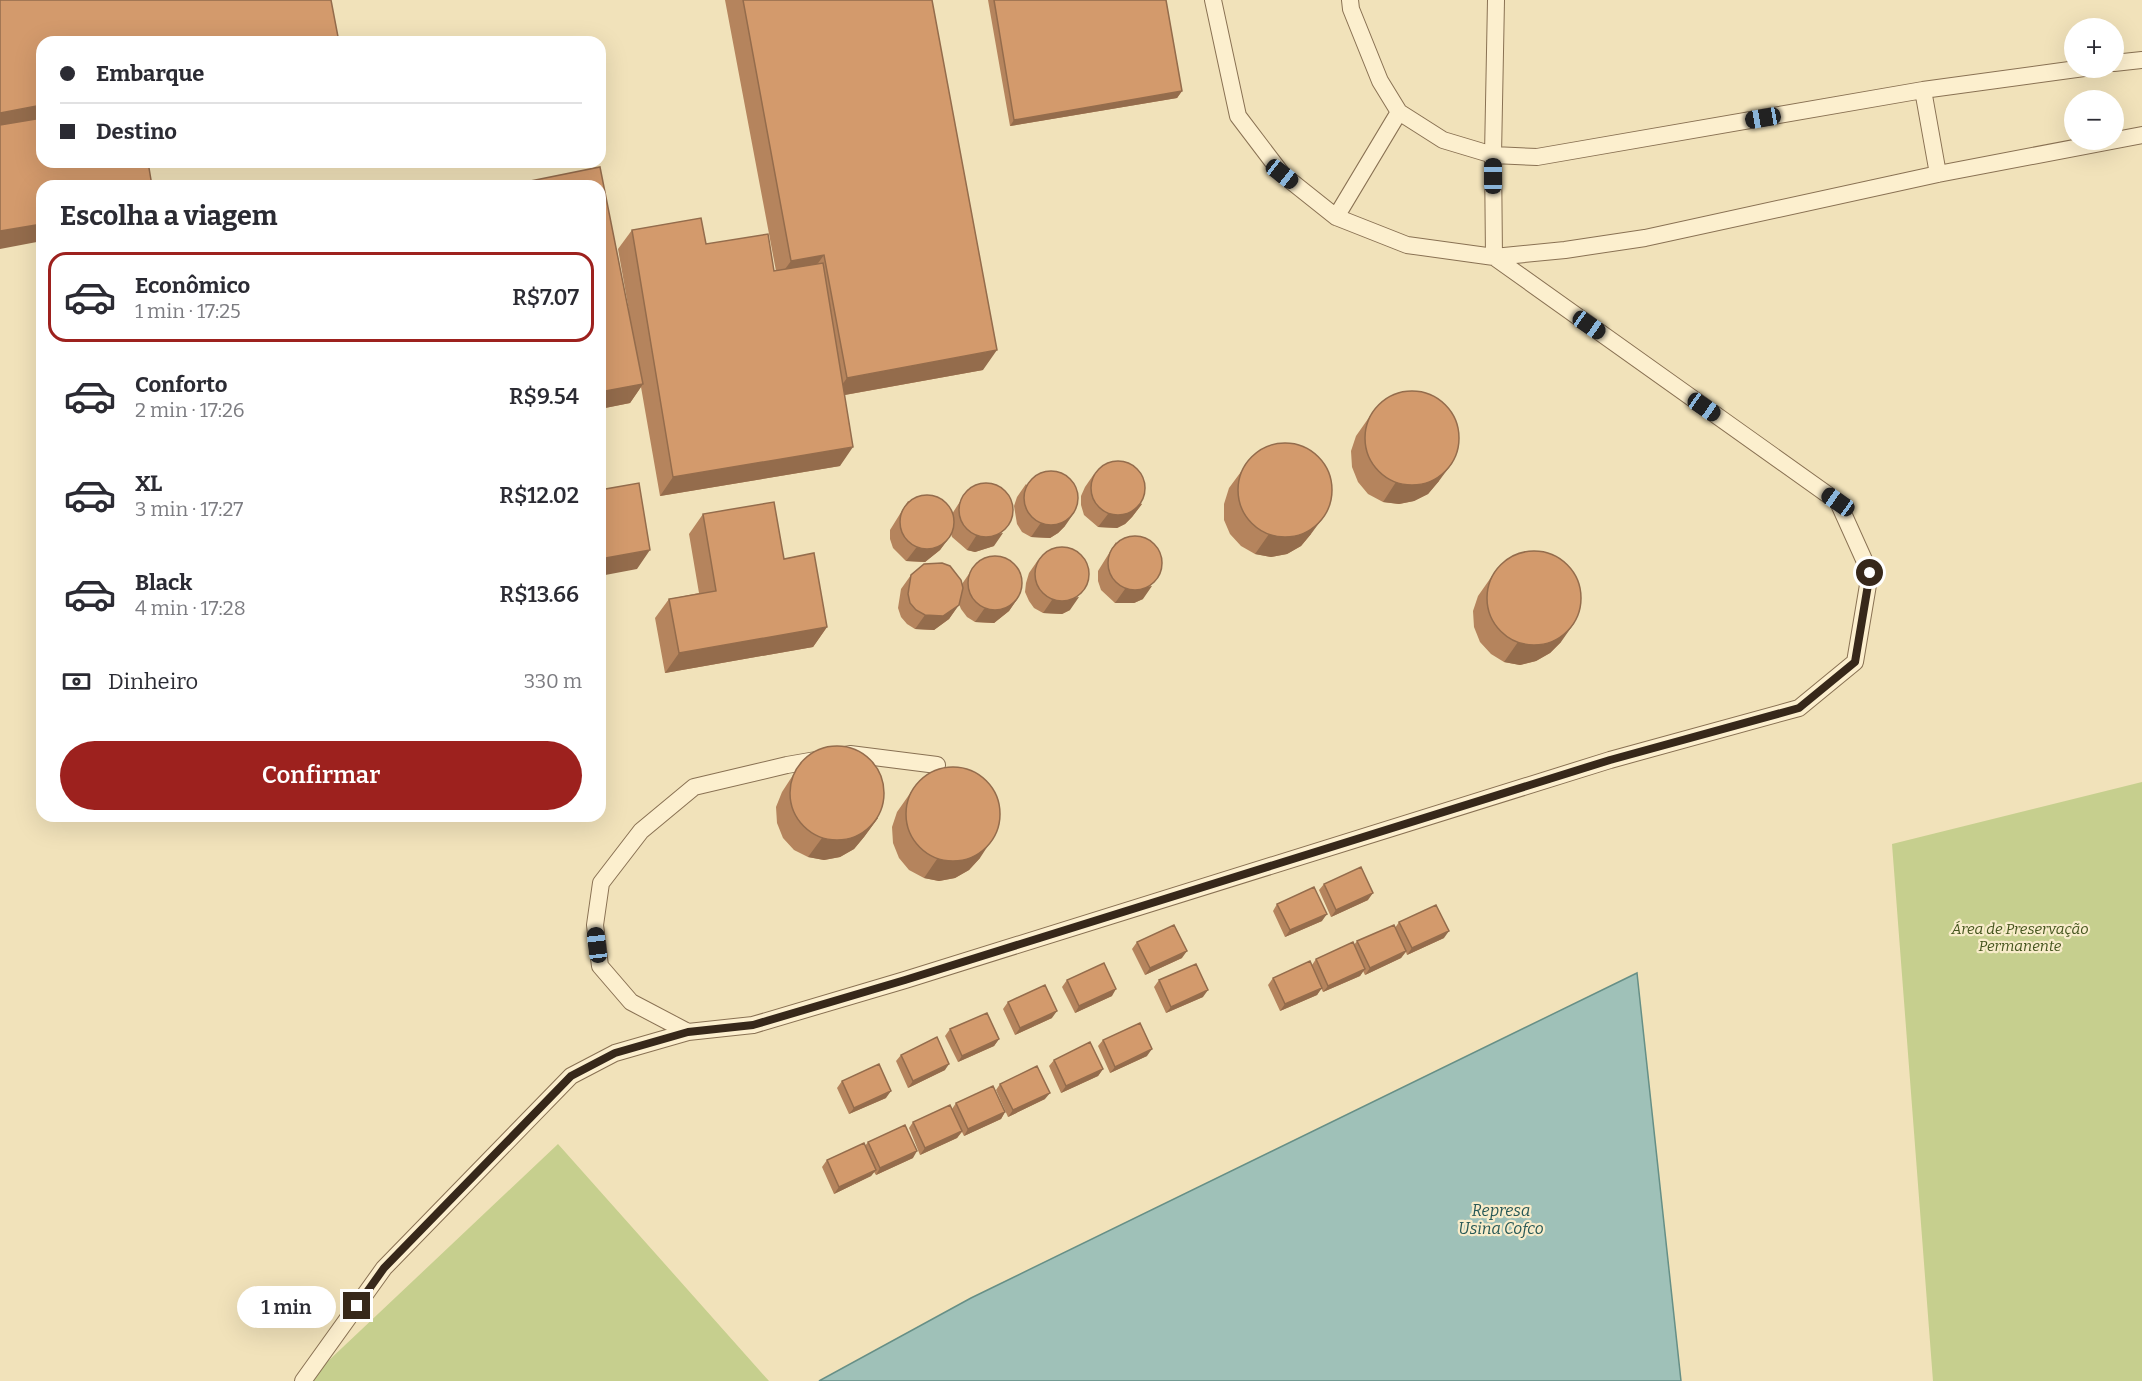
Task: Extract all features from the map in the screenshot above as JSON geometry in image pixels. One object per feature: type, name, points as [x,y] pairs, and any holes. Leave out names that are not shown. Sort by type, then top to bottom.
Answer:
[{"type":"lane","points":[[1213,0],[1238,116],[1282,174],[1336,217],[1407,245],[1494,257],[1565,250],[1645,238],[1938,174],[2142,135]]},
{"type":"lane","points":[[1350,0],[1351,9],[1380,81],[1400,112],[1443,140],[1493,155],[1537,158],[1923,90],[2064,71]]},
{"type":"lane","points":[[1494,257],[1496,0]]},
{"type":"lane","points":[[2124,62],[2142,60]]},
{"type":"lane","points":[[1923,90],[1938,174]]},
{"type":"lane","points":[[1336,217],[1400,112]]},
{"type":"lane","points":[[303,1381],[384,1268],[571,1076],[615,1053],[688,1032],[753,1025],[905,980],[1610,760],[1799,708],[1855,662],[1870,573],[1838,502],[1494,257]]},
{"type":"lane","points":[[688,1032],[631,1002],[600,966],[595,925],[601,883],[641,831],[694,787],[787,765],[850,754],[937,765]]},
{"type":"green space","name":"Área de Preservação Permanente","points":[[2142,782],[2142,1381],[1933,1381],[1892,844]]},
{"type":"green space","points":[[558,1144],[769,1381],[307,1381]]},
{"type":"water","name":"Represa Usina Cofco","points":[[1637,973],[1681,1381],[819,1381],[971,1298]]},
{"type":"building","points":[[0,0],[331,0],[338,36],[36,36],[36,106],[0,113]]},
{"type":"building","points":[[743,0],[932,0],[997,350],[847,378],[824,255],[791,261]]},
{"type":"building","points":[[994,0],[1166,0],[1182,91],[1014,120]]},
{"type":"building","points":[[36,119],[36,168],[149,168],[151,180],[36,180],[36,225],[0,231],[0,125]]},
{"type":"building","points":[[600,168],[603,180],[536,180]]},
{"type":"building","points":[[606,197],[643,384],[606,391]]},
{"type":"building","points":[[701,218],[706,244],[768,234],[774,271],[823,263],[853,447],[673,477],[632,230]]},
{"type":"building","points":[[1412,391],[1430,395],[1445,405],[1455,420],[1459,438],[1455,456],[1445,471],[1430,481],[1412,485],[1394,481],[1379,471],[1369,456],[1365,438],[1369,420],[1379,405],[1394,395]]},
{"type":"building","points":[[1285,443],[1303,447],[1318,457],[1328,472],[1332,490],[1328,508],[1318,523],[1303,533],[1285,537],[1267,533],[1252,523],[1242,508],[1238,490],[1242,472],[1252,457],[1267,447]]},
{"type":"building","points":[[1113,461],[1123,461],[1133,465],[1141,473],[1145,488],[1141,503],[1133,511],[1123,515],[1113,515],[1103,511],[1095,503],[1091,493],[1091,483],[1095,473],[1103,465]]},
{"type":"building","points":[[1046,471],[1056,471],[1066,475],[1074,483],[1078,498],[1074,513],[1066,521],[1056,525],[1046,525],[1036,521],[1028,513],[1024,503],[1024,493],[1028,483],[1036,475]]},
{"type":"building","points":[[639,483],[650,550],[606,558],[606,489]]},
{"type":"building","points":[[981,483],[991,483],[1001,487],[1009,495],[1013,510],[1009,525],[1001,533],[991,537],[981,537],[971,533],[963,525],[959,515],[959,505],[963,495],[971,487]]},
{"type":"building","points":[[922,495],[932,495],[942,499],[950,507],[954,522],[950,537],[942,545],[932,549],[922,549],[912,545],[904,537],[900,527],[900,517],[904,507],[912,499]]},
{"type":"building","points":[[774,502],[784,559],[814,553],[827,627],[679,653],[669,599],[716,591],[703,514]]},
{"type":"building","points":[[1130,536],[1140,536],[1150,540],[1158,548],[1162,563],[1158,578],[1150,586],[1140,590],[1130,590],[1120,586],[1112,578],[1108,568],[1108,558],[1112,548],[1120,540]]},
{"type":"building","points":[[1057,547],[1067,547],[1077,551],[1085,559],[1089,574],[1085,589],[1077,597],[1067,601],[1057,601],[1047,597],[1039,589],[1035,579],[1035,569],[1039,559],[1047,551]]},
{"type":"building","points":[[1534,551],[1552,555],[1567,565],[1577,580],[1581,598],[1577,616],[1567,631],[1552,641],[1534,645],[1516,641],[1501,631],[1491,616],[1487,598],[1491,580],[1501,565],[1516,555]]},
{"type":"building","points":[[990,556],[1000,556],[1010,560],[1018,568],[1022,583],[1018,598],[1010,606],[1000,610],[990,610],[980,606],[972,598],[968,588],[968,578],[972,568],[980,560]]},
{"type":"building","points":[[942,563],[950,566],[961,580],[963,588],[959,605],[943,616],[925,615],[910,603],[908,594],[911,575],[924,564]]},
{"type":"building","points":[[837,746],[855,750],[870,760],[880,775],[884,793],[880,811],[870,826],[855,836],[837,840],[819,836],[804,826],[794,811],[790,793],[794,775],[804,760],[819,750]]},
{"type":"building","points":[[953,767],[971,771],[986,781],[996,796],[1000,814],[996,832],[986,847],[971,857],[953,861],[935,857],[920,847],[910,832],[906,814],[910,796],[920,781],[935,771]]},
{"type":"building","points":[[1361,867],[1373,893],[1336,910],[1324,884]]},
{"type":"building","points":[[1314,887],[1327,914],[1290,930],[1277,904]]},
{"type":"building","points":[[1436,905],[1449,931],[1412,948],[1399,922]]},
{"type":"building","points":[[1174,925],[1187,951],[1150,968],[1137,942]]},
{"type":"building","points":[[1394,925],[1406,951],[1370,968],[1357,941]]},
{"type":"building","points":[[1353,942],[1365,969],[1328,986],[1316,959]]},
{"type":"building","points":[[1310,961],[1322,988],[1285,1004],[1273,978]]},
{"type":"building","points":[[1104,963],[1116,989],[1079,1006],[1067,980]]},
{"type":"building","points":[[1196,964],[1208,990],[1171,1007],[1159,980]]},
{"type":"building","points":[[1045,985],[1057,1011],[1020,1028],[1008,1002]]},
{"type":"building","points":[[987,1013],[999,1039],[962,1056],[950,1029]]},
{"type":"building","points":[[1140,1023],[1152,1049],[1115,1067],[1103,1040]]},
{"type":"building","points":[[937,1037],[949,1064],[913,1081],[901,1055]]},
{"type":"building","points":[[1090,1042],[1103,1069],[1066,1086],[1054,1060]]},
{"type":"building","points":[[879,1064],[891,1091],[854,1108],[842,1081]]},
{"type":"building","points":[[1037,1066],[1050,1093],[1013,1110],[1000,1084]]},
{"type":"building","points":[[993,1086],[1005,1112],[968,1129],[956,1103]]},
{"type":"building","points":[[950,1105],[962,1131],[925,1148],[913,1122]]},
{"type":"building","points":[[905,1125],[917,1151],[880,1168],[868,1142]]},
{"type":"building","points":[[864,1143],[876,1170],[839,1187],[827,1160]]},
{"type":"route","points":[[357,1306],[384,1268],[571,1076],[615,1053],[688,1032],[753,1025],[905,980],[1610,760],[1799,708],[1855,662],[1870,573]]}]
